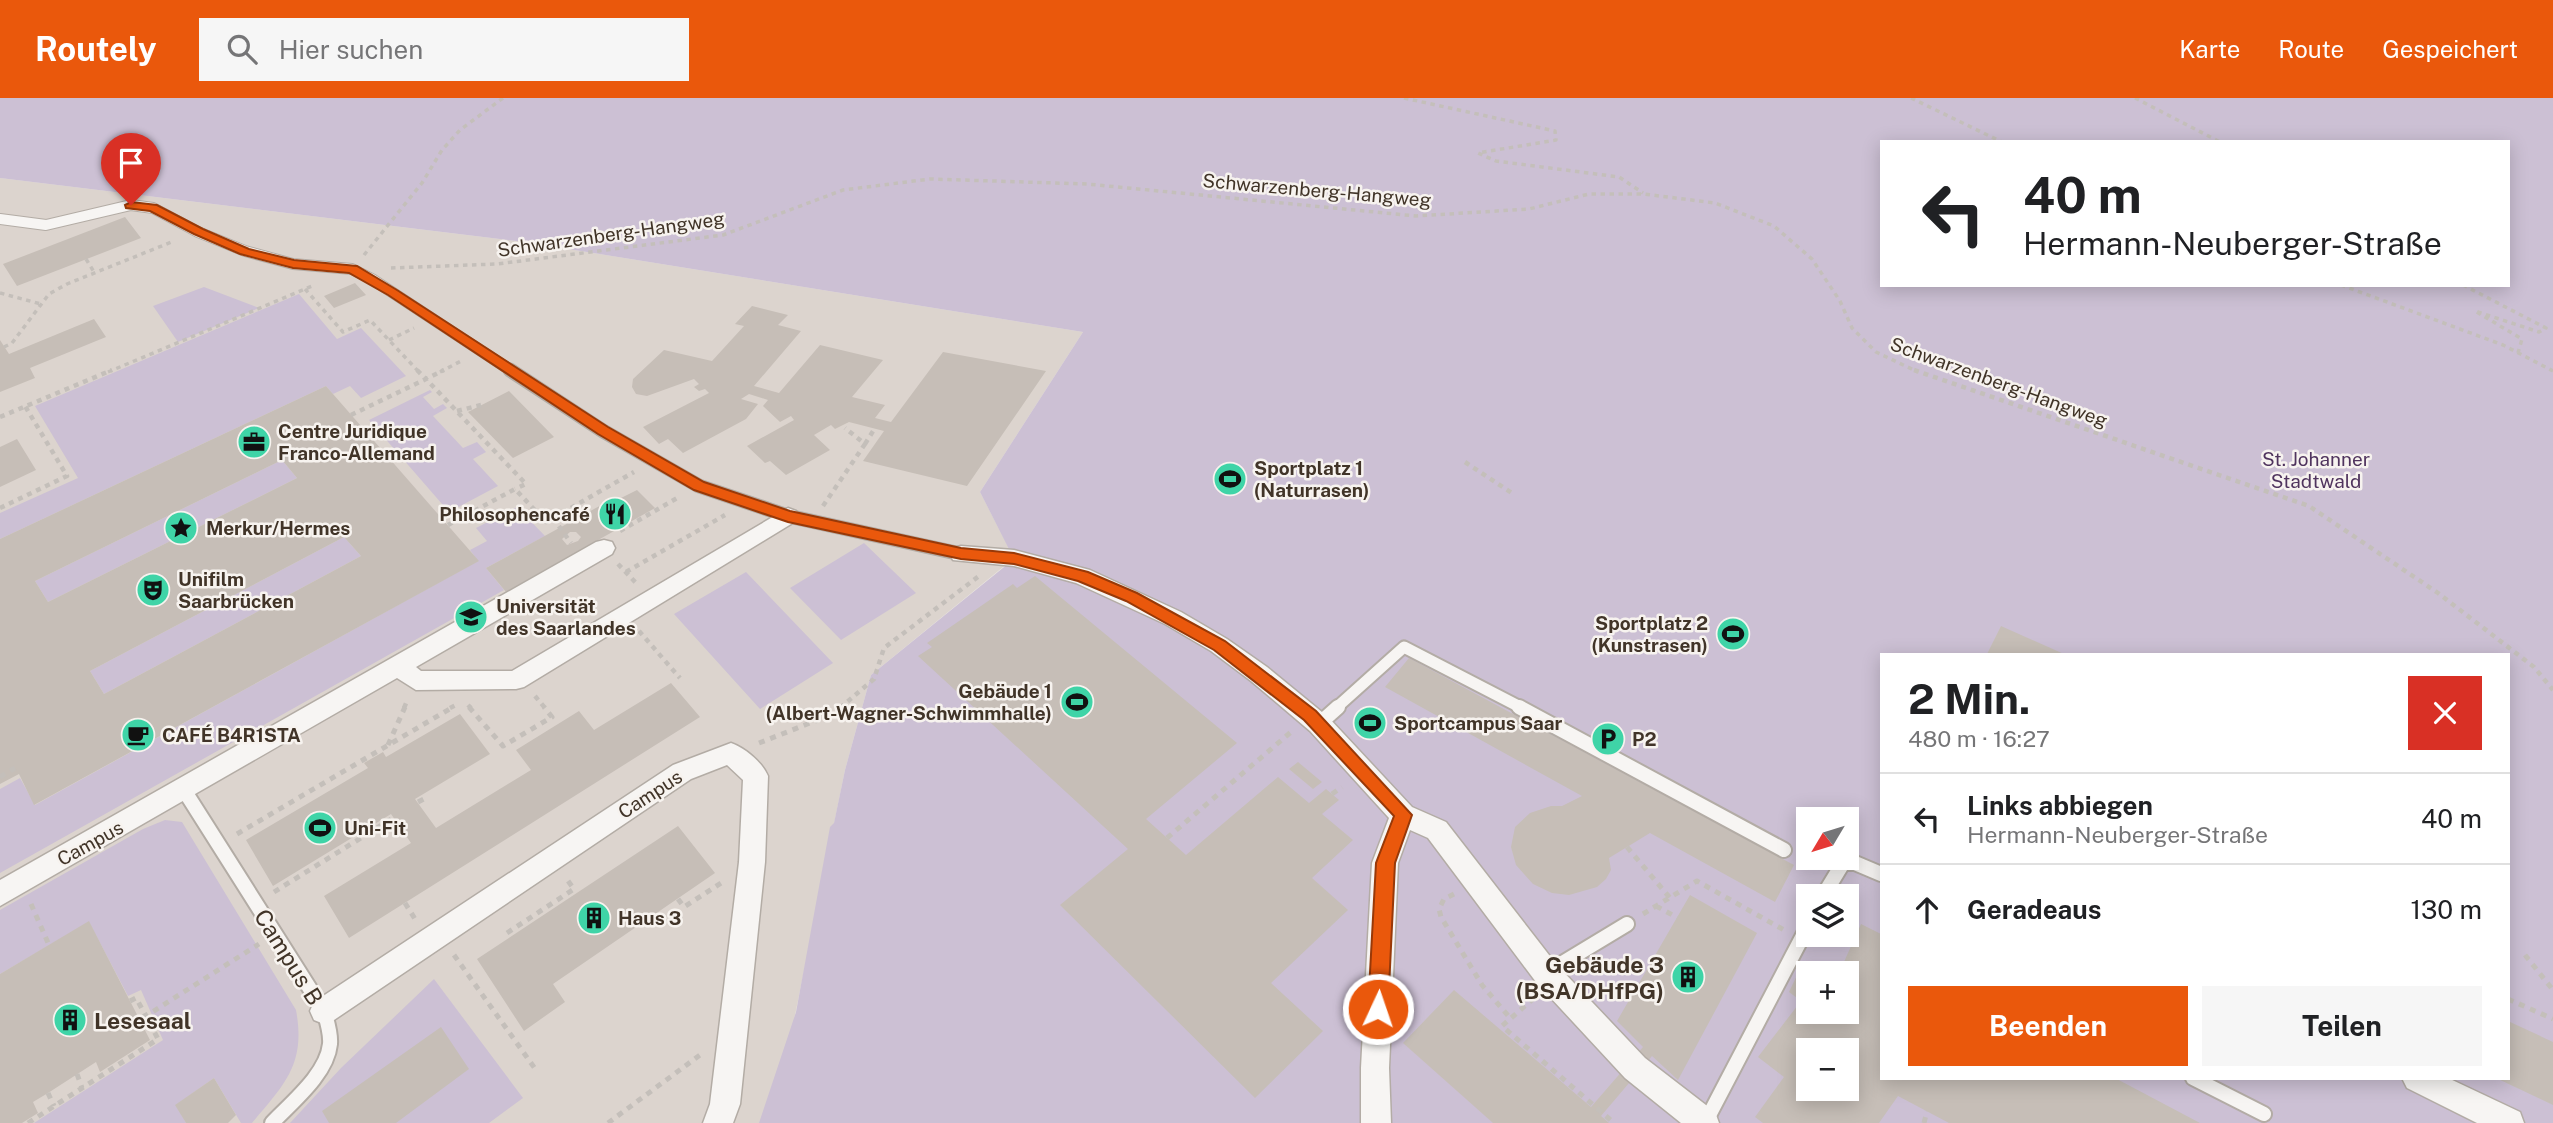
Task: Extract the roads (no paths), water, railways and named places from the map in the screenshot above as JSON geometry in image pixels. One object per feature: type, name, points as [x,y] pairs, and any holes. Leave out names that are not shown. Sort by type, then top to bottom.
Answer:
[{"type":"street","name":"Campus","points":[[407,674],[516,680],[788,516]]},
{"type":"street","name":"Campus","points":[[10,888],[184,790],[407,674],[609,541]]},
{"type":"street","points":[[961,554],[1005,557],[1082,576],[1173,618],[1219,645],[1315,720],[1403,815],[1437,830],[1546,973],[1635,1068],[1704,1123]]},
{"type":"street","name":"Campus","points":[[324,1011],[682,772],[732,753],[756,776],[752,862],[725,1104],[718,1123]]},
{"type":"street","points":[[1376,1123],[1376,1056],[1385,863],[1403,815]]},
{"type":"street","points":[[2421,1080],[2509,1123]]},
{"type":"lane","points":[[0,219],[46,225],[131,205],[153,208],[198,232],[245,251],[293,264],[352,269],[603,430],[699,486],[788,516],[961,554]]},
{"type":"lane","points":[[1315,720],[1404,647],[1420,653],[1784,850]]},
{"type":"lane","name":"Campus B","points":[[184,790],[324,1011],[331,1046],[315,1076],[272,1123]]},
{"type":"lane","points":[[1830,884],[1843,863],[1854,863],[1880,874]]},
{"type":"lane","points":[[1546,973],[1627,924]]},
{"type":"lane","points":[[1704,1123],[1797,947]]},
{"type":"lane","points":[[2197,1080],[2263,1114]]},
{"type":"place","name":"Centre Juridique Franco-Allemand","points":[[254,442]]},
{"type":"place","name":"Sportplatz 1 (Naturrasen)","points":[[1230,479]]},
{"type":"place","name":"Philosophencafé","points":[[615,514]]},
{"type":"place","name":"Merkur/Hermes","points":[[181,528]]},
{"type":"place","name":"Unifilm Saarbrücken","points":[[153,590]]},
{"type":"place","name":"Universität des Saarlandes","points":[[471,617]]},
{"type":"place","name":"Sportplatz 2 (Kunstrasen)","points":[[1733,634]]},
{"type":"place","name":"Gebäude 1 (Albert-Wagner-Schwimmhalle)","points":[[1077,702]]},
{"type":"place","name":"Sportcampus Saar","points":[[1370,723]]},
{"type":"place","name":"CAFÉ B4R1STA","points":[[138,735]]},
{"type":"place","name":"P2","points":[[1608,739]]},
{"type":"place","name":"Uni-Fit","points":[[320,828]]},
{"type":"place","name":"Haus 3","points":[[594,918]]},
{"type":"place","name":"Gebäude 3 (BSA/DHfPG)","points":[[1688,977]]},
{"type":"place","name":"Lesesaal","points":[[70,1020]]},
{"type":"park label","name":"St. Johanner Stadtwald","points":[[2316,470]]}]
